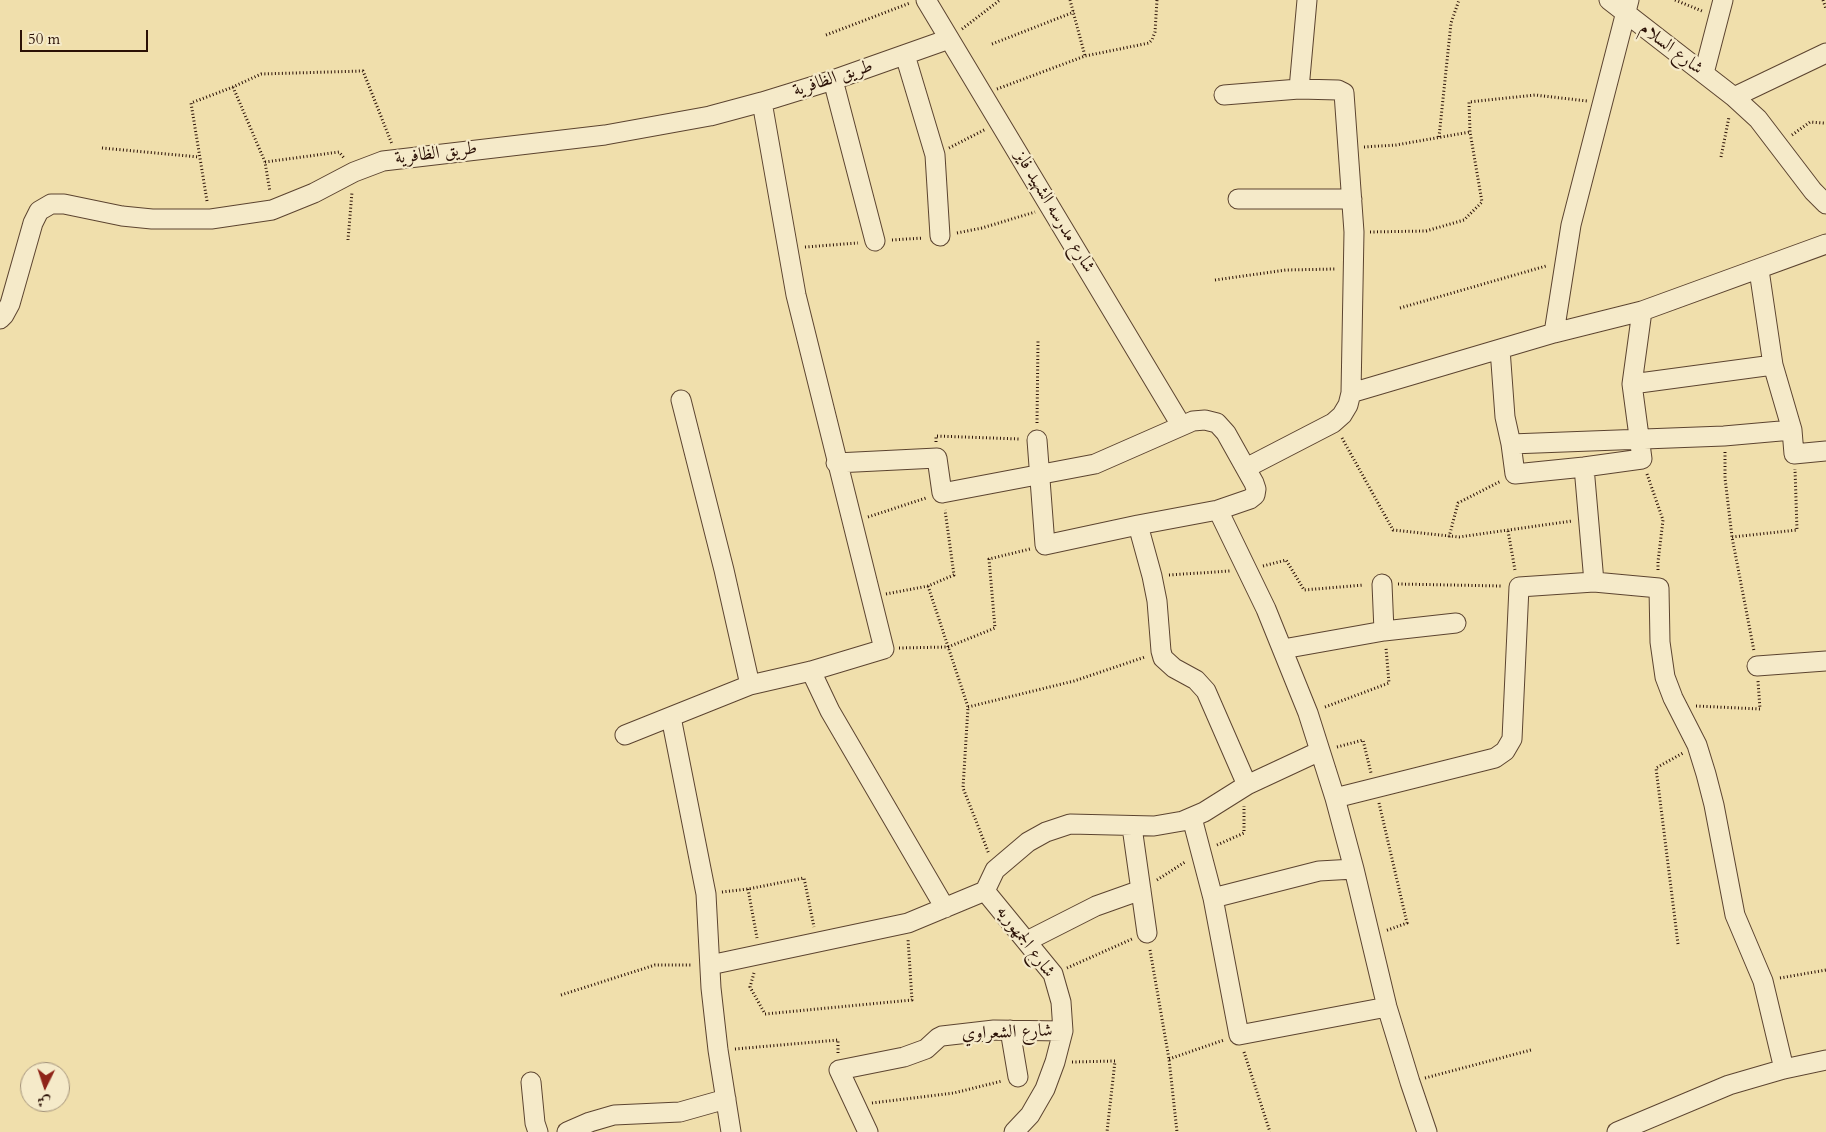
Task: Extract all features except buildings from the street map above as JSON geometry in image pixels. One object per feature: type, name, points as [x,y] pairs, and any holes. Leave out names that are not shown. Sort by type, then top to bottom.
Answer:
[{"type":"street","name":"شارع مدرسه الشهيد فايز","points":[[926,0],[1181,424]]},
{"type":"street","points":[[1299,89],[1307,0]]},
{"type":"street","name":"شارع السلام","points":[[1609,0],[1628,7],[1758,119],[1779,144],[1813,191],[1826,204]]},
{"type":"street","points":[[1554,333],[1564,262],[1579,189],[1628,7]]},
{"type":"street","points":[[1704,73],[1720,9]]},
{"type":"street","name":"طريق الظافرية","points":[[0,319],[10,304],[33,224],[39,211],[51,204],[64,204],[122,216],[152,219],[210,220],[272,210],[314,193],[354,172],[383,161],[605,135],[710,116],[833,80],[949,39]]},
{"type":"street","points":[[1734,97],[1826,53]]},
{"type":"street","points":[[905,55],[935,155],[940,236]]},
{"type":"street","points":[[833,80],[875,241]]},
{"type":"street","points":[[1224,95],[1299,89],[1338,90],[1344,93],[1354,232],[1351,393],[1348,405],[1342,415],[1333,423],[1246,468]]},
{"type":"street","points":[[625,735],[750,685],[812,671],[884,649],[836,463],[796,295],[762,102]]},
{"type":"street","points":[[1238,199],[1352,199]]},
{"type":"street","points":[[1351,393],[1554,333],[1642,311],[1759,270],[1826,244]]},
{"type":"street","points":[[1759,270],[1773,365],[1792,430],[1794,454],[1826,451]]},
{"type":"street","points":[[1500,349],[1505,417],[1512,444],[1515,474],[1642,459],[1632,384],[1642,311]]},
{"type":"street","points":[[1632,384],[1773,365]]},
{"type":"street","points":[[681,400],[724,570],[750,685]]},
{"type":"street","points":[[836,463],[937,458],[942,493],[1039,474],[1094,464],[1181,424],[1193,420],[1205,420],[1217,423],[1226,433],[1256,489],[1255,495],[1250,499],[1218,510],[1045,545],[1039,474],[1037,440]]},
{"type":"street","points":[[1512,444],[1724,436],[1792,430]]},
{"type":"street","points":[[1584,467],[1594,582]]},
{"type":"street","points":[[1218,510],[1248,570],[1283,649],[1308,713],[1335,798],[1387,1007],[1427,1132]]},
{"type":"street","points":[[1138,525],[1157,601],[1163,658],[1168,663],[1191,676],[1206,691],[1247,785]]},
{"type":"street","points":[[1335,798],[1495,758],[1508,747],[1512,739],[1519,587],[1594,582],[1659,588],[1662,663],[1668,686],[1697,745],[1714,805],[1735,916],[1764,981],[1784,1069]]},
{"type":"street","points":[[1382,584],[1384,631]]},
{"type":"street","points":[[1283,649],[1384,631],[1456,623]]},
{"type":"street","points":[[1757,666],[1826,661]]},
{"type":"street","points":[[812,671],[830,711],[945,908]]},
{"type":"street","points":[[670,717],[706,894],[718,1050],[731,1132]]},
{"type":"street","points":[[710,965],[908,923],[985,891],[995,870],[1028,842],[1054,829],[1070,824],[1132,827],[1154,826],[1192,818],[1247,785],[1320,751]]},
{"type":"street","points":[[1192,818],[1213,898],[1239,1035],[1387,1007]]},
{"type":"street","points":[[1132,827],[1147,933]]},
{"type":"street","points":[[1213,898],[1319,871],[1354,869]]},
{"type":"street","points":[[1027,941],[1096,906],[1141,890]]},
{"type":"street","name":"شارع الجمهوريه","points":[[985,891],[1052,974],[1061,1002],[1063,1031],[1056,1062],[1045,1090],[1030,1115],[1014,1132]]},
{"type":"street","points":[[1010,1030],[1018,1077]]},
{"type":"street","name":"شارع الشعراوي","points":[[838,1070],[904,1057],[926,1050],[940,1036],[968,1032],[1010,1030],[1063,1031]]},
{"type":"street","points":[[1617,1132],[1729,1085],[1784,1069],[1826,1060]]},
{"type":"street","points":[[838,1070],[868,1132]]},
{"type":"street","points":[[531,1082],[535,1123],[538,1132]]},
{"type":"street","points":[[567,1132],[590,1122],[614,1115],[680,1112],[726,1099]]},
{"type":"path","points":[[826,35],[918,0]]},
{"type":"path","points":[[949,39],[1000,0]]},
{"type":"path","points":[[1070,0],[1086,56]]},
{"type":"path","points":[[983,95],[1086,56],[1149,43],[1155,32],[1157,0]]},
{"type":"path","points":[[1439,137],[1451,24],[1459,0]]},
{"type":"path","points":[[1675,0],[1720,9]]},
{"type":"path","points":[[1824,0],[1826,9]]},
{"type":"path","points":[[992,44],[1074,12]]},
{"type":"path","points":[[210,220],[191,103],[261,74],[363,71],[397,158]]},
{"type":"path","points":[[233,87],[265,162],[272,210]]},
{"type":"path","points":[[1354,232],[1426,231],[1464,220],[1482,202],[1470,132],[1469,102],[1535,96],[1603,103]]},
{"type":"path","points":[[1721,157],[1734,97]]},
{"type":"path","points":[[935,155],[1000,122]]},
{"type":"path","points":[[1779,144],[1810,122],[1824,123]]},
{"type":"path","points":[[1348,147],[1396,145],[1470,132]]},
{"type":"path","points":[[102,148],[199,157]]},
{"type":"path","points":[[265,162],[339,152],[354,172],[348,240]]},
{"type":"path","points":[[787,248],[940,236],[982,228],[1051,207]]},
{"type":"path","points":[[1400,308],[1564,262]]},
{"type":"path","points":[[1215,280],[1286,270],[1354,268]]},
{"type":"path","points":[[937,458],[936,436],[1037,440],[1038,341]]},
{"type":"path","points":[[1333,423],[1393,530],[1459,537],[1588,519]]},
{"type":"path","points":[[1677,706],[1760,709],[1757,666],[1732,537],[1725,478],[1724,436]]},
{"type":"path","points":[[1732,537],[1797,530],[1794,454]]},
{"type":"path","points":[[1642,459],[1663,520],[1658,562],[1659,588]]},
{"type":"path","points":[[1449,536],[1458,503],[1515,474]]},
{"type":"path","points":[[851,522],[942,493],[954,575],[928,586],[871,596]]},
{"type":"path","points":[[1152,576],[1248,570],[1286,560],[1304,590],[1382,584],[1519,587],[1508,531]]},
{"type":"path","points":[[884,649],[948,647],[995,628],[988,559],[1045,545]]},
{"type":"path","points":[[928,586],[968,707],[963,788],[995,870]]},
{"type":"path","points":[[1308,713],[1389,683],[1384,631]]},
{"type":"path","points":[[968,707],[1074,682],[1161,651]]},
{"type":"path","points":[[1320,751],[1363,740],[1407,923],[1370,937]]},
{"type":"path","points":[[1678,944],[1656,768],[1697,745]]},
{"type":"path","points":[[1141,890],[1201,852],[1244,833],[1244,802],[1247,785]]},
{"type":"path","points":[[706,894],[748,890],[804,878],[817,942]]},
{"type":"path","points":[[748,890],[759,955],[750,987],[765,1014],[912,1000],[908,923]]},
{"type":"path","points":[[1052,974],[1147,933],[1169,1059],[1177,1132]]},
{"type":"path","points":[[561,994],[655,966],[710,965]]},
{"type":"path","points":[[1764,981],[1826,970]]},
{"type":"path","points":[[1169,1059],[1239,1035],[1270,1132]]},
{"type":"path","points":[[718,1050],[838,1040],[838,1070]]},
{"type":"path","points":[[1410,1082],[1531,1050]]},
{"type":"path","points":[[1056,1062],[1115,1061],[1107,1132]]},
{"type":"path","points":[[854,1105],[954,1093],[1018,1077]]}]
